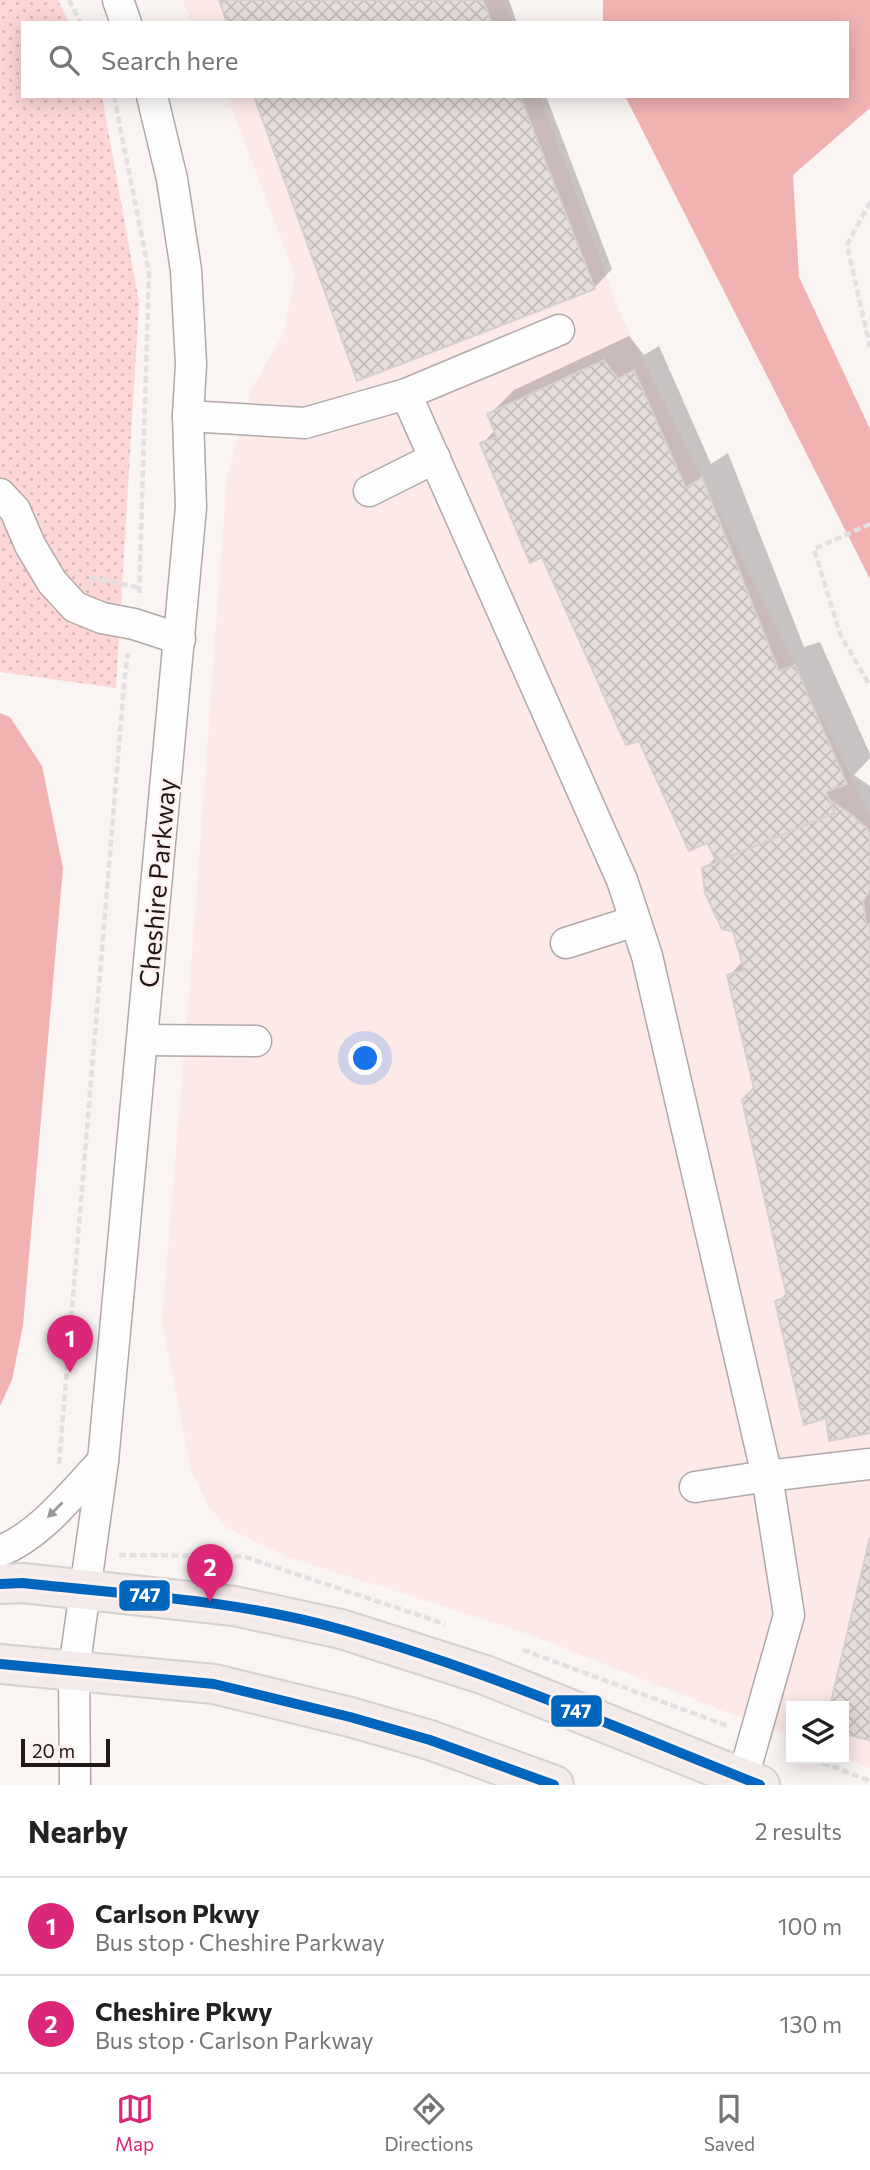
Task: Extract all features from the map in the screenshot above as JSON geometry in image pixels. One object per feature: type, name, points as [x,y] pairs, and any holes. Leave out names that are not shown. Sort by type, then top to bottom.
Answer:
[{"type":"main road","points":[[0,1584],[23,1583],[234,1606],[341,1629],[485,1675],[748,1783]]},
{"type":"main road","points":[[0,1664],[214,1684],[350,1717],[430,1740],[554,1785]]},
{"type":"street","points":[[118,0],[126,21]]},
{"type":"street","name":"Cheshire Parkway","points":[[75,1785],[74,1670],[103,1461],[191,507],[188,416],[191,364],[186,270],[172,179],[152,98]]},
{"type":"street","points":[[188,416],[305,423],[406,394],[559,330]]},
{"type":"street","points":[[406,394],[622,880],[647,956],[767,1476],[789,1615],[748,1783]]},
{"type":"street","points":[[369,491],[435,458]]},
{"type":"street","points":[[0,494],[15,510],[30,545],[52,582],[75,607],[102,618],[134,624],[180,639]]},
{"type":"street","points":[[566,943],[635,921]]},
{"type":"street","points":[[143,1040],[256,1041]]},
{"type":"street","points":[[0,1550],[17,1545],[36,1530],[103,1461]]},
{"type":"street","points":[[695,1488],[767,1476],[870,1464]]},
{"type":"path","points":[[69,0],[80,21]]},
{"type":"path","points":[[58,1467],[125,674],[140,588],[149,273],[114,98]]},
{"type":"path","points":[[870,202],[847,245],[870,347]]},
{"type":"path","points":[[870,524],[814,549],[840,634],[870,686]]},
{"type":"path","points":[[826,1764],[870,1781]]},
{"type":"shaded area","points":[[0,0],[58,0],[68,21],[21,21],[21,98],[102,98],[139,302],[116,688],[0,672]]},
{"type":"shaded area","points":[[182,0],[504,0],[512,21],[192,21]]},
{"type":"shaded area","points":[[603,0],[870,0],[870,108],[793,175],[799,277],[870,429],[870,579],[626,98],[849,98],[849,21],[603,21]]},
{"type":"shaded area","points":[[228,98],[541,98],[622,318],[870,815],[870,1768],[849,1760],[849,1701],[786,1701],[786,1735],[520,1631],[291,1558],[227,1528],[209,1507],[191,1470],[162,1320],[227,477],[252,389],[284,332],[295,275]]},
{"type":"shaded area","points":[[0,713],[10,717],[42,766],[63,868],[23,1325],[12,1380],[0,1406]]},
{"type":"building","points":[[219,0],[483,0],[491,21],[226,21]]},
{"type":"building","points":[[255,98],[521,98],[595,289],[357,381]]},
{"type":"building","points":[[604,360],[618,379],[634,370],[686,488],[702,477],[779,671],[795,665],[847,784],[826,792],[835,813],[717,862],[707,843],[689,851],[639,741],[626,745],[542,557],[530,563],[480,443],[497,437],[487,414]]},
{"type":"building","points":[[830,800],[870,832],[870,890],[863,901],[866,924],[870,924],[870,1433],[829,1441],[826,1418],[804,1425],[775,1301],[787,1297],[742,1100],[754,1088],[727,975],[744,970],[733,931],[722,929],[705,893],[702,868],[835,813]]},
{"type":"building","points":[[870,1537],[870,1740],[849,1735],[849,1701],[831,1701]]},
{"type":"transit line","name":"747","points":[[0,1584],[23,1583],[224,1605],[343,1630],[501,1682],[760,1785]]},
{"type":"transit line","name":"747","points":[[0,1664],[214,1684],[350,1717],[430,1740],[554,1785]]},
{"type":"place","name":"Carlson Pkwy","points":[[70,1373]]},
{"type":"place","name":"Cheshire Pkwy","points":[[210,1602]]}]
